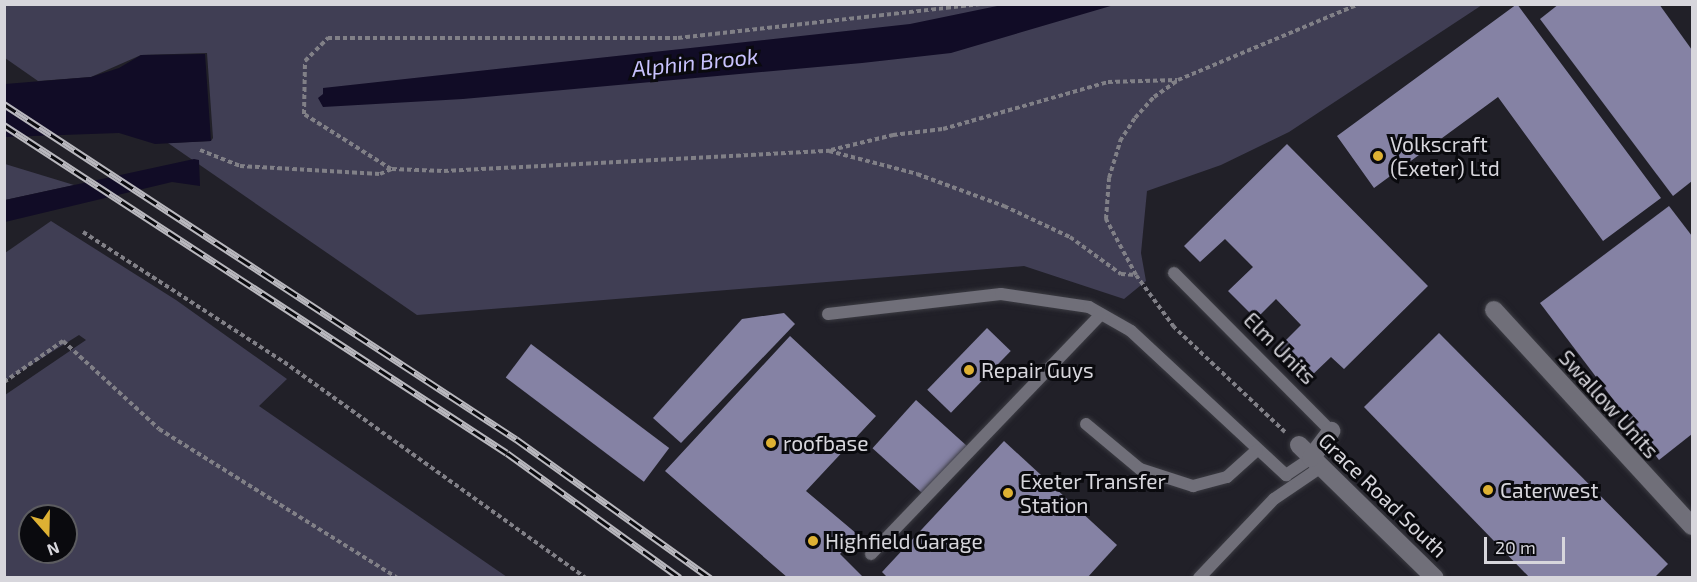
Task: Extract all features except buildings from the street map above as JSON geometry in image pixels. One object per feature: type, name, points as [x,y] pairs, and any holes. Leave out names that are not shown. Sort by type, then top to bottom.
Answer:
[{"type":"street","name":"Swallow Units","points":[[1494,310],[1692,526]]},
{"type":"street","name":"Elm Units","points":[[1310,457],[1331,431]]},
{"type":"street","name":"Grace Road South","points":[[1310,457],[1435,578]]},
{"type":"lane","name":"Elm Units","points":[[1174,273],[1331,431]]},
{"type":"lane","points":[[828,314],[1001,294],[1080,305],[1131,331],[1286,475],[1310,457]]},
{"type":"lane","points":[[871,554],[1101,314]]},
{"type":"lane","points":[[1086,424],[1140,469],[1193,486],[1227,477],[1257,450]]},
{"type":"lane","points":[[1199,578],[1274,499],[1310,457]]},
{"type":"path","points":[[392,169],[304,114],[305,61],[328,38],[678,38],[980,4]]},
{"type":"path","points":[[1310,457],[1174,327],[1136,275],[1106,219],[1109,178],[1120,141],[1135,118],[1154,97],[1178,80],[1359,4]]},
{"type":"path","points":[[200,150],[240,166],[380,174],[392,169],[444,171],[829,151],[893,135],[943,129],[1108,82],[1178,80]]},
{"type":"path","points":[[829,151],[917,174],[1004,206],[1070,237],[1121,274],[1136,275]]},
{"type":"path","points":[[83,232],[284,362],[586,578]]},
{"type":"path","points":[[4,382],[63,341],[159,429],[397,578]]},
{"type":"shaded area","points":[[5,4],[1482,5],[1289,132],[1221,165],[1147,191],[1141,253],[1146,281],[1124,299],[1024,266],[417,315],[168,143],[211,141],[213,138],[207,53],[141,55],[91,77],[38,81],[5,58]]},
{"type":"shaded area","points":[[5,164],[74,185],[5,200]]},
{"type":"shaded area","points":[[51,221],[176,300],[287,379],[259,406],[507,577],[5,577],[5,395],[86,340],[79,335],[5,381],[5,253]]},
{"type":"water","name":"Alphin Brook","points":[[1002,5],[1114,5],[951,53],[463,99],[323,107],[318,98],[323,94],[323,88],[910,24]]},
{"type":"water","points":[[205,54],[211,141],[155,144],[119,133],[5,137],[5,84],[91,77],[119,68],[141,55]]},
{"type":"water","points":[[194,159],[199,160],[200,186],[172,182],[5,222],[5,200]]},
{"type":"railway","points":[[4,104],[516,439],[710,578]]},
{"type":"railway","points":[[4,125],[507,453],[680,578]]},
{"type":"place","name":"Volkscraft (Exeter) Ltd","points":[[1378,156]]},
{"type":"place","name":"Repair Guys","points":[[969,370]]},
{"type":"place","name":"roofbase","points":[[771,443]]},
{"type":"place","name":"Caterwest","points":[[1488,490]]},
{"type":"place","name":"Exeter Transfer Station","points":[[1008,493]]},
{"type":"place","name":"Highfield Garage","points":[[813,541]]}]
